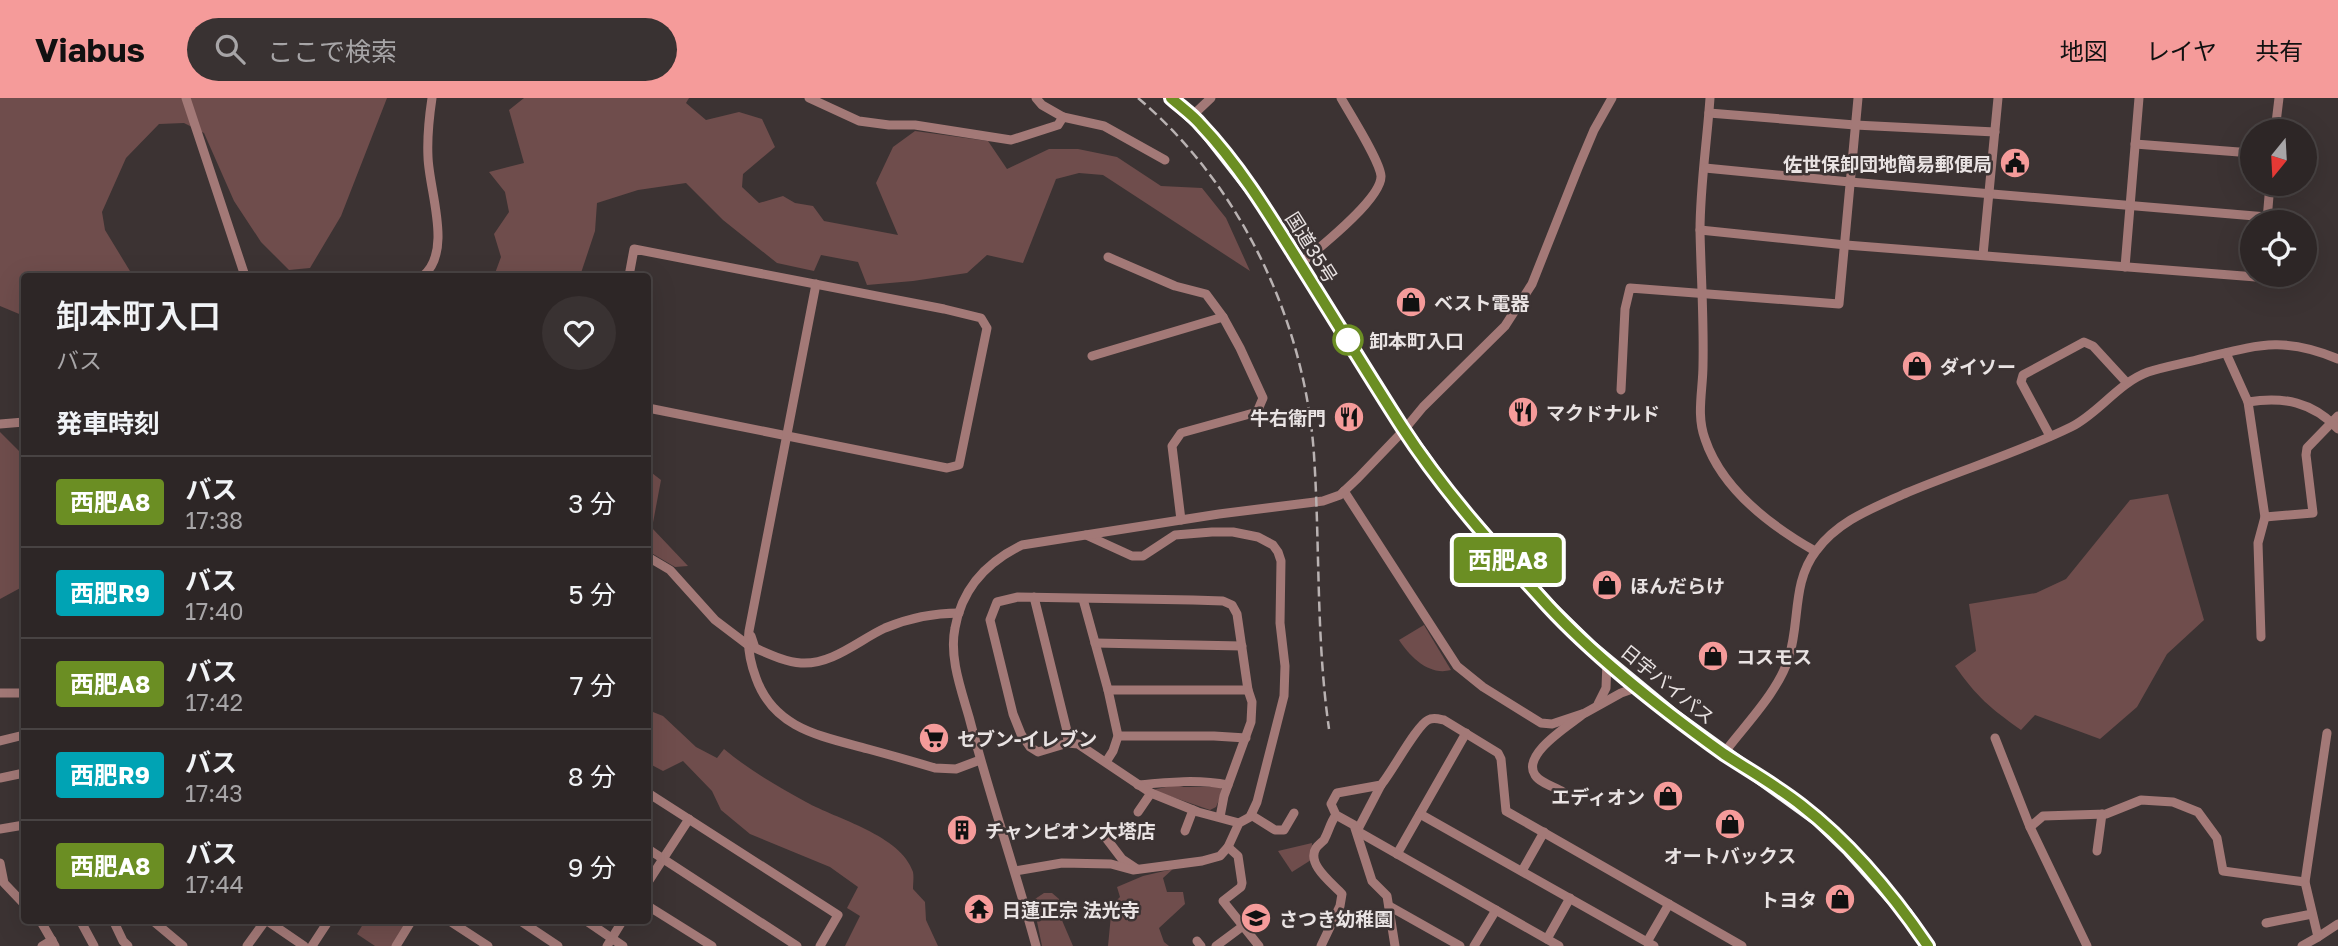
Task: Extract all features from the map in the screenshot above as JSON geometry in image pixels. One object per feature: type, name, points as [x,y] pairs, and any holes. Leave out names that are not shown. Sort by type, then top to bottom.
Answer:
[{"type":"highway","name":"国道35号","points":[[1171,98],[1201,125],[1259,199],[1404,430]]},
{"type":"highway","name":"日宇バイパス","points":[[1404,430],[1456,502],[1551,608],[1639,687],[1724,753],[1800,804],[1817,819],[1849,850],[1906,914],[1928,946]]},
{"type":"street","points":[[186,98],[244,273]]},
{"type":"street","points":[[424,273],[433,262],[438,245],[438,223],[429,179],[428,156],[432,98]]},
{"type":"street","points":[[809,98],[859,121],[915,125],[1011,140],[1058,125],[1063,117]]},
{"type":"street","points":[[1036,98],[1042,105],[1063,117],[1104,126],[1165,160]]},
{"type":"street","points":[[1192,116],[1210,98]]},
{"type":"street","points":[[1300,264],[1341,229],[1374,195],[1381,180],[1378,166],[1341,98]]},
{"type":"street","points":[[1036,946],[980,760],[959,679],[954,647],[954,629],[959,612],[984,569],[1002,555],[1022,545],[1323,501],[1340,495],[1505,326],[1532,284],[1594,130],[1612,98]]},
{"type":"street","points":[[1710,98],[1700,230],[1703,293],[1700,417],[1705,441],[1726,476],[1755,509],[1783,533],[1815,551]]},
{"type":"street","points":[[1621,390],[1625,309],[1630,288],[1839,304],[1857,98]]},
{"type":"street","points":[[1983,255],[1998,98]]},
{"type":"street","points":[[2124,267],[2139,98]]},
{"type":"street","points":[[2277,119],[2278,98]]},
{"type":"street","points":[[1709,113],[1855,125],[1995,132]]},
{"type":"street","points":[[2135,144],[2240,152]]},
{"type":"street","points":[[1705,168],[2240,217]]},
{"type":"street","points":[[1700,230],[1846,245],[2240,276]]},
{"type":"street","points":[[630,273],[634,249],[981,318],[987,328],[958,464],[947,468],[651,409]]},
{"type":"street","points":[[1108,257],[1175,286],[1206,294],[1241,348],[1263,398],[1257,412],[1181,433],[1172,446],[1181,520]]},
{"type":"street","points":[[816,284],[749,631],[751,662],[762,696],[783,718],[798,727],[935,768],[956,769],[980,760]]},
{"type":"street","points":[[1092,356],[1223,317]]},
{"type":"street","points":[[2050,436],[2021,382],[2023,374],[2084,342],[2093,346],[2127,383]]},
{"type":"street","points":[[1724,753],[1784,670],[1793,642],[1799,589],[1815,551],[1839,526],[1859,514],[2050,436],[2087,418],[2127,383],[2149,372],[2252,346],[2277,343],[2307,348],[2338,359]]},
{"type":"street","points":[[2227,353],[2248,402],[2265,517],[2258,543],[2261,637]]},
{"type":"street","points":[[2248,402],[2269,398],[2295,401],[2314,408],[2336,422],[2307,448],[2313,513],[2265,517]]},
{"type":"street","points":[[0,425],[21,422]]},
{"type":"street","points":[[1344,491],[1457,666],[1483,687],[1541,723],[1552,724],[1585,713]]},
{"type":"street","points":[[1015,871],[1062,863],[1111,864],[1133,870],[1202,862],[1220,856],[1228,847],[1239,823],[1251,815],[1257,802],[1284,696],[1280,624],[1281,561],[1273,545],[1258,537],[1233,532],[1212,532],[1175,535],[1143,556],[1132,556],[1084,535]]},
{"type":"street","points":[[651,559],[670,570],[715,620],[748,645]]},
{"type":"street","points":[[1220,817],[1228,785],[1251,722],[1252,702],[1237,614],[1232,605],[1223,601],[1034,597],[1006,598],[997,602],[992,613],[992,627],[1013,714],[1030,747],[1038,752],[1068,743],[1078,744],[1151,793],[1193,810],[1239,823]]},
{"type":"street","points":[[1034,597],[1068,743]]},
{"type":"street","points":[[1083,599],[1118,736],[1106,762]]},
{"type":"street","points":[[749,631],[755,648],[799,663],[812,663],[851,648],[882,629],[905,620],[959,612]]},
{"type":"street","points":[[1096,643],[1242,646]]},
{"type":"street","points":[[1597,706],[1606,688],[1607,661]]},
{"type":"street","points":[[1563,792],[1539,779],[1532,769],[1533,761],[1546,742],[1585,713],[1621,693],[1639,687]]},
{"type":"street","points":[[1108,690],[1248,690]]},
{"type":"street","points":[[0,693],[21,693]]},
{"type":"street","points":[[1357,831],[1381,785],[1424,721],[1430,718],[1444,720],[1498,753],[1501,759],[1506,811],[1742,946]]},
{"type":"street","points":[[1396,854],[1466,733]]},
{"type":"street","points":[[2318,937],[2305,882],[2327,733]]},
{"type":"street","points":[[0,741],[21,736]]},
{"type":"street","points":[[1118,736],[1246,738]]},
{"type":"street","points":[[1995,738],[2030,827],[2087,946]]},
{"type":"street","points":[[0,778],[21,774]]},
{"type":"street","points":[[1138,785],[1213,782],[1228,785]]},
{"type":"street","points":[[1381,785],[1337,793],[1331,804],[1336,815],[1354,825],[1372,881],[1387,896],[1395,946]]},
{"type":"street","points":[[1138,812],[1151,793]]},
{"type":"street","points":[[651,795],[838,915],[820,946]]},
{"type":"street","points":[[2030,827],[2043,816],[2102,814],[2141,800],[2173,802],[2198,812],[2217,838],[2223,871],[2305,882]]},
{"type":"street","points":[[1185,831],[1193,810]]},
{"type":"street","points":[[1251,815],[1275,830],[1284,830],[1294,813]]},
{"type":"street","points":[[1420,814],[1651,944],[1669,904]]},
{"type":"street","points":[[2097,851],[2102,814]]},
{"type":"street","points":[[1321,946],[1340,906],[1342,894],[1318,869],[1313,856],[1336,815]]},
{"type":"street","points":[[651,877],[689,818]]},
{"type":"street","points":[[0,828],[21,825]]},
{"type":"street","points":[[1357,831],[1559,946]]},
{"type":"street","points":[[1522,871],[1544,832]]},
{"type":"street","points":[[1106,838],[1122,859],[1139,869]]},
{"type":"street","points":[[1228,847],[1238,856],[1242,883],[1241,887],[1223,901],[1259,946]]},
{"type":"street","points":[[651,851],[785,943],[797,946]]},
{"type":"street","points":[[0,863],[4,883],[21,901]]},
{"type":"street","points":[[1547,939],[1570,898]]},
{"type":"street","points":[[1389,905],[1460,946]]},
{"type":"street","points":[[651,908],[712,946]]},
{"type":"street","points":[[1474,946],[1496,910]]},
{"type":"street","points":[[2266,923],[2312,914]]},
{"type":"street","points":[[42,924],[53,943],[42,946]]},
{"type":"street","points":[[82,924],[94,946]]},
{"type":"street","points":[[115,924],[125,945]]},
{"type":"street","points":[[157,924],[183,946]]},
{"type":"street","points":[[247,946],[264,924]]},
{"type":"street","points":[[271,924],[304,946]]},
{"type":"street","points":[[312,946],[326,924]]},
{"type":"street","points":[[396,946],[410,924]]},
{"type":"street","points":[[454,924],[488,946]]},
{"type":"street","points":[[524,924],[547,943],[558,946]]},
{"type":"street","points":[[590,924],[610,942],[624,946]]},
{"type":"street","points":[[610,942],[621,924]]},
{"type":"street","points":[[2302,946],[2338,924]]},
{"type":"street","points":[[1216,946],[1242,926]]},
{"type":"shaded area","points":[[0,98],[387,98],[341,216],[310,268],[289,270],[261,242],[234,201],[204,133],[184,123],[159,124],[126,158],[102,212],[105,230],[131,273],[21,273],[21,315],[0,306]]},
{"type":"shaded area","points":[[524,98],[689,98],[686,103],[706,120],[739,112],[762,119],[775,147],[743,174],[742,187],[759,203],[783,196],[795,203],[813,206],[824,221],[898,235],[876,183],[893,147],[915,131],[988,141],[1007,169],[1049,149],[1078,149],[1117,157],[1161,186],[1202,188],[1226,218],[1250,271],[1103,175],[1079,173],[1056,179],[1023,263],[987,255],[967,273],[867,285],[858,262],[821,255],[814,271],[777,263],[723,220],[686,183],[638,190],[597,203],[595,231],[581,273],[495,273],[501,257],[494,234],[509,212],[505,192],[489,172],[524,163],[509,110]]},
{"type":"shaded area","points":[[0,432],[21,453],[21,588],[0,599]]},
{"type":"shaded area","points":[[651,472],[661,480],[652,528],[688,566],[675,567],[651,553]]},
{"type":"shaded area","points":[[2168,494],[2204,620],[2167,654],[2137,707],[2100,739],[2035,715],[2021,730],[1985,701],[1955,666],[1976,651],[1969,604],[2036,593],[2066,579],[2130,500]]},
{"type":"shaded area","points":[[1424,625],[1451,670],[1435,670],[1421,664],[1399,640]]},
{"type":"shaded area","points":[[651,711],[663,716],[696,747],[717,758],[724,749],[784,790],[882,838],[906,859],[913,872],[913,889],[925,902],[926,920],[938,946],[845,946],[860,916],[847,908],[858,887],[830,867],[750,834],[721,810],[712,791],[683,761],[663,771],[651,765]]},
{"type":"shaded area","points":[[1175,785],[1220,787],[1223,791],[1216,807],[1210,810],[1152,790]]},
{"type":"shaded area","points":[[1312,843],[1311,860],[1292,872],[1278,851]]},
{"type":"shaded area","points":[[1173,869],[1163,878],[1167,892],[1183,892],[1185,904],[1159,928],[1164,942],[1169,946],[1108,946],[1112,905],[1120,897],[1117,887],[1143,876]]},
{"type":"shaded area","points":[[1044,893],[1052,893],[1059,899],[1061,918],[1073,946],[1042,946],[1035,899]]},
{"type":"shaded area","points":[[363,924],[410,924],[396,946],[375,946],[357,934]]},
{"type":"railway","points":[[1138,98],[1174,133],[1207,171],[1236,213],[1261,258],[1297,355],[1308,405],[1314,455],[1320,627],[1329,729]]},
{"type":"bus line","name":"西肥A8","points":[[1171,98],[1201,125],[1259,199],[1404,430],[1456,502],[1503,555],[1592,648],[1673,715],[1800,804],[1817,819],[1849,850],[1906,914],[1928,946]]},
{"type":"place","name":"佐世保卸団地簡易郵便局","points":[[2015,163]]},
{"type":"place","name":"ベスト電器","points":[[1411,302]]},
{"type":"place","name":"卸本町入口","points":[[1348,340]]},
{"type":"place","name":"ダイソー","points":[[1917,366]]},
{"type":"place","name":"マクドナルド","points":[[1523,412]]},
{"type":"place","name":"牛右衛門","points":[[1349,417]]},
{"type":"place","name":"ほんだらけ","points":[[1607,585]]},
{"type":"place","name":"コスモス","points":[[1713,656]]},
{"type":"place","name":"セブン-イレブン","points":[[934,738]]},
{"type":"place","name":"エディオン","points":[[1668,796]]},
{"type":"place","name":"オートバックス","points":[[1730,824]]},
{"type":"place","name":"チャンピオン大塔店","points":[[962,830]]},
{"type":"place","name":"トヨタ","points":[[1840,899]]},
{"type":"place","name":"日蓮正宗 法光寺","points":[[979,909]]},
{"type":"place","name":"さつき幼稚園","points":[[1256,918]]}]
